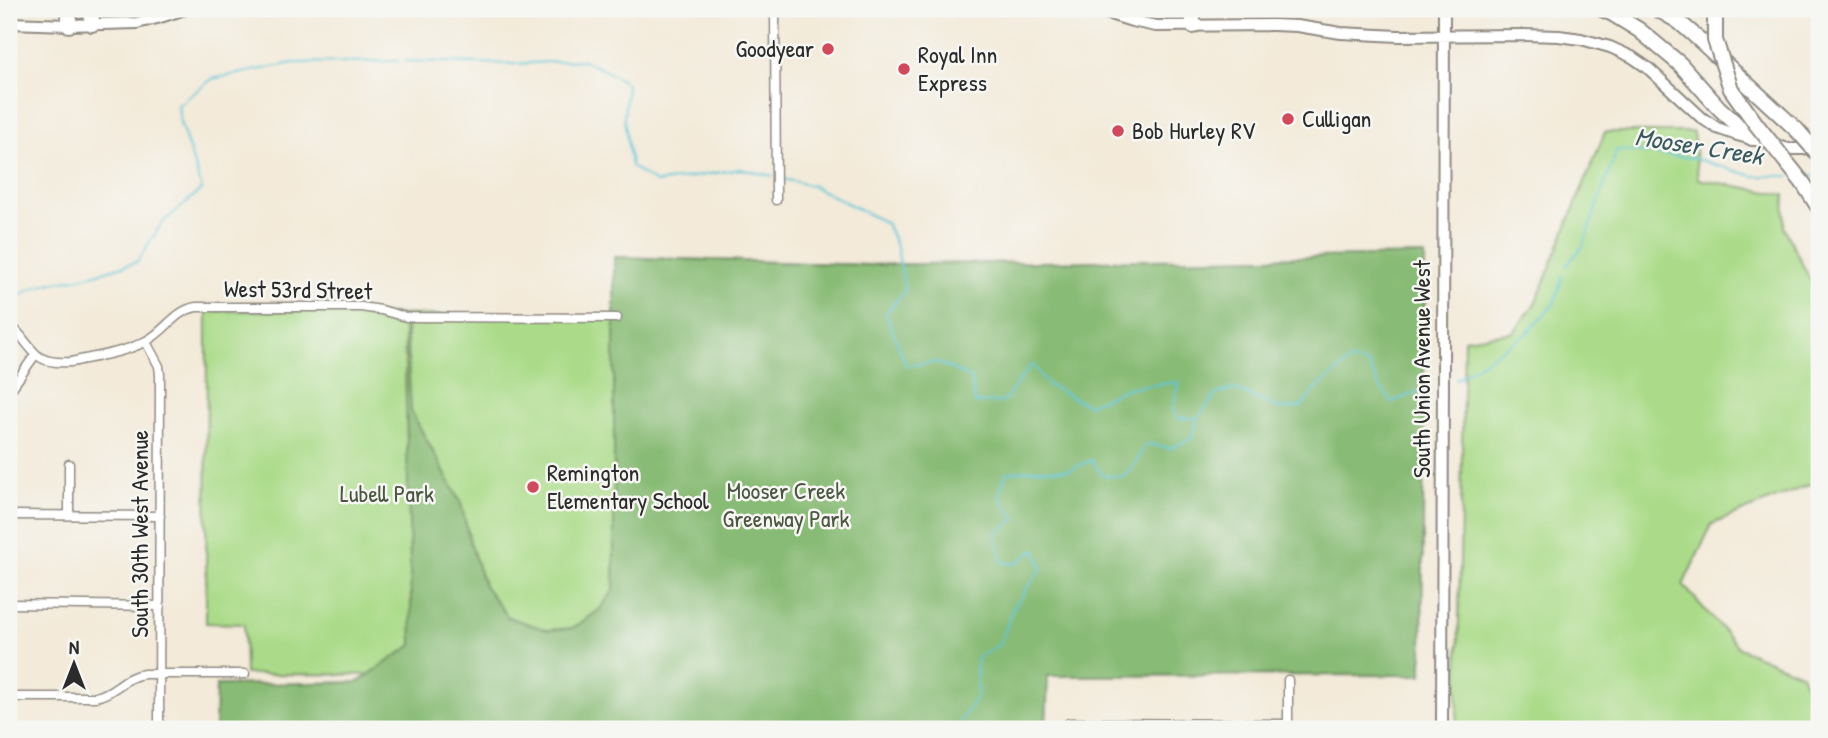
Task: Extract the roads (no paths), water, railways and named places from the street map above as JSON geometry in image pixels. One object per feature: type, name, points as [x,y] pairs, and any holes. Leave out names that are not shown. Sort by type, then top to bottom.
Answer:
[{"type":"highway","points":[[69,9],[69,25]]},
{"type":"highway","points":[[91,9],[92,24]]},
{"type":"highway","points":[[1193,9],[1193,26]]},
{"type":"highway","points":[[1602,9],[1639,30],[1680,64],[1719,108],[1752,138]]},
{"type":"highway","points":[[1657,9],[1678,21],[1693,34],[1797,130],[1819,155]]},
{"type":"highway","points":[[1715,9],[1715,40],[1731,89],[1819,208]]},
{"type":"street","points":[[9,23],[137,23],[185,9]]},
{"type":"street","points":[[775,9],[776,200]]},
{"type":"street","points":[[1094,9],[1150,25],[1273,25],[1398,36],[1559,36],[1581,39],[1610,47],[1632,57],[1717,128],[1789,149],[1819,149]]},
{"type":"street","name":"South Union Avenue West","points":[[1443,729],[1444,9]]},
{"type":"street","name":"West 53rd Street","points":[[35,355],[52,362],[71,362],[146,342],[179,314],[196,307],[361,307],[406,317],[617,318]]},
{"type":"street","points":[[9,324],[35,355],[9,392]]},
{"type":"street","name":"South 30th West Avenue","points":[[146,342],[159,370],[159,729]]},
{"type":"street","points":[[69,464],[69,514]]},
{"type":"street","points":[[9,515],[160,516]]},
{"type":"street","points":[[9,604],[160,606]]},
{"type":"street","points":[[9,697],[95,697],[105,694],[137,674],[245,674]]},
{"type":"street","points":[[1069,723],[1106,726],[1288,726],[1288,680]]},
{"type":"waterway","points":[[405,61],[515,64],[583,60],[627,84],[624,118],[631,166],[656,183],[740,169],[773,176]]},
{"type":"waterway","points":[[9,307],[16,299],[33,289],[137,262],[162,223],[202,189],[180,122],[178,105],[212,79],[293,63],[398,61]]},
{"type":"waterway","name":"Mooser Creek","points":[[1566,266],[1583,246],[1617,150],[1693,158],[1753,176],[1790,176]]},
{"type":"waterway","name":"Mooser Creek","points":[[1806,176],[1819,175]]},
{"type":"waterway","points":[[779,178],[813,186],[886,223],[897,248],[905,291],[886,313],[906,366],[937,362],[971,378],[975,403],[1003,402],[1032,364],[1048,385],[1088,405],[1128,388],[1178,382],[1173,410],[1178,418],[1198,418]]},
{"type":"waterway","name":"Mooser Creek","points":[[1456,379],[1526,334],[1554,304],[1563,275]]},
{"type":"waterway","points":[[952,729],[958,725],[977,697],[977,658],[1000,644],[1014,607],[1042,568],[1035,549],[1016,564],[1002,562],[996,533],[1016,519],[999,496],[1006,473],[1035,469],[1069,470],[1092,460],[1102,475],[1123,477],[1135,464],[1146,444],[1171,448],[1192,438],[1198,418],[1216,394],[1234,389],[1281,409],[1301,407],[1318,387],[1350,361],[1368,364],[1378,384],[1392,402],[1429,387]]},
{"type":"place","name":"Goodyear","points":[[828,49]]},
{"type":"place","name":"Royal Inn Express","points":[[904,69]]},
{"type":"place","name":"Culligan","points":[[1288,119]]},
{"type":"place","name":"Bob Hurley RV","points":[[1118,131]]},
{"type":"place","name":"Remington Elementary School","points":[[533,487]]},
{"type":"park label","name":"Lubell Park","points":[[387,494]]},
{"type":"park label","name":"Mooser Creek Greenway Park","points":[[786,505]]}]
